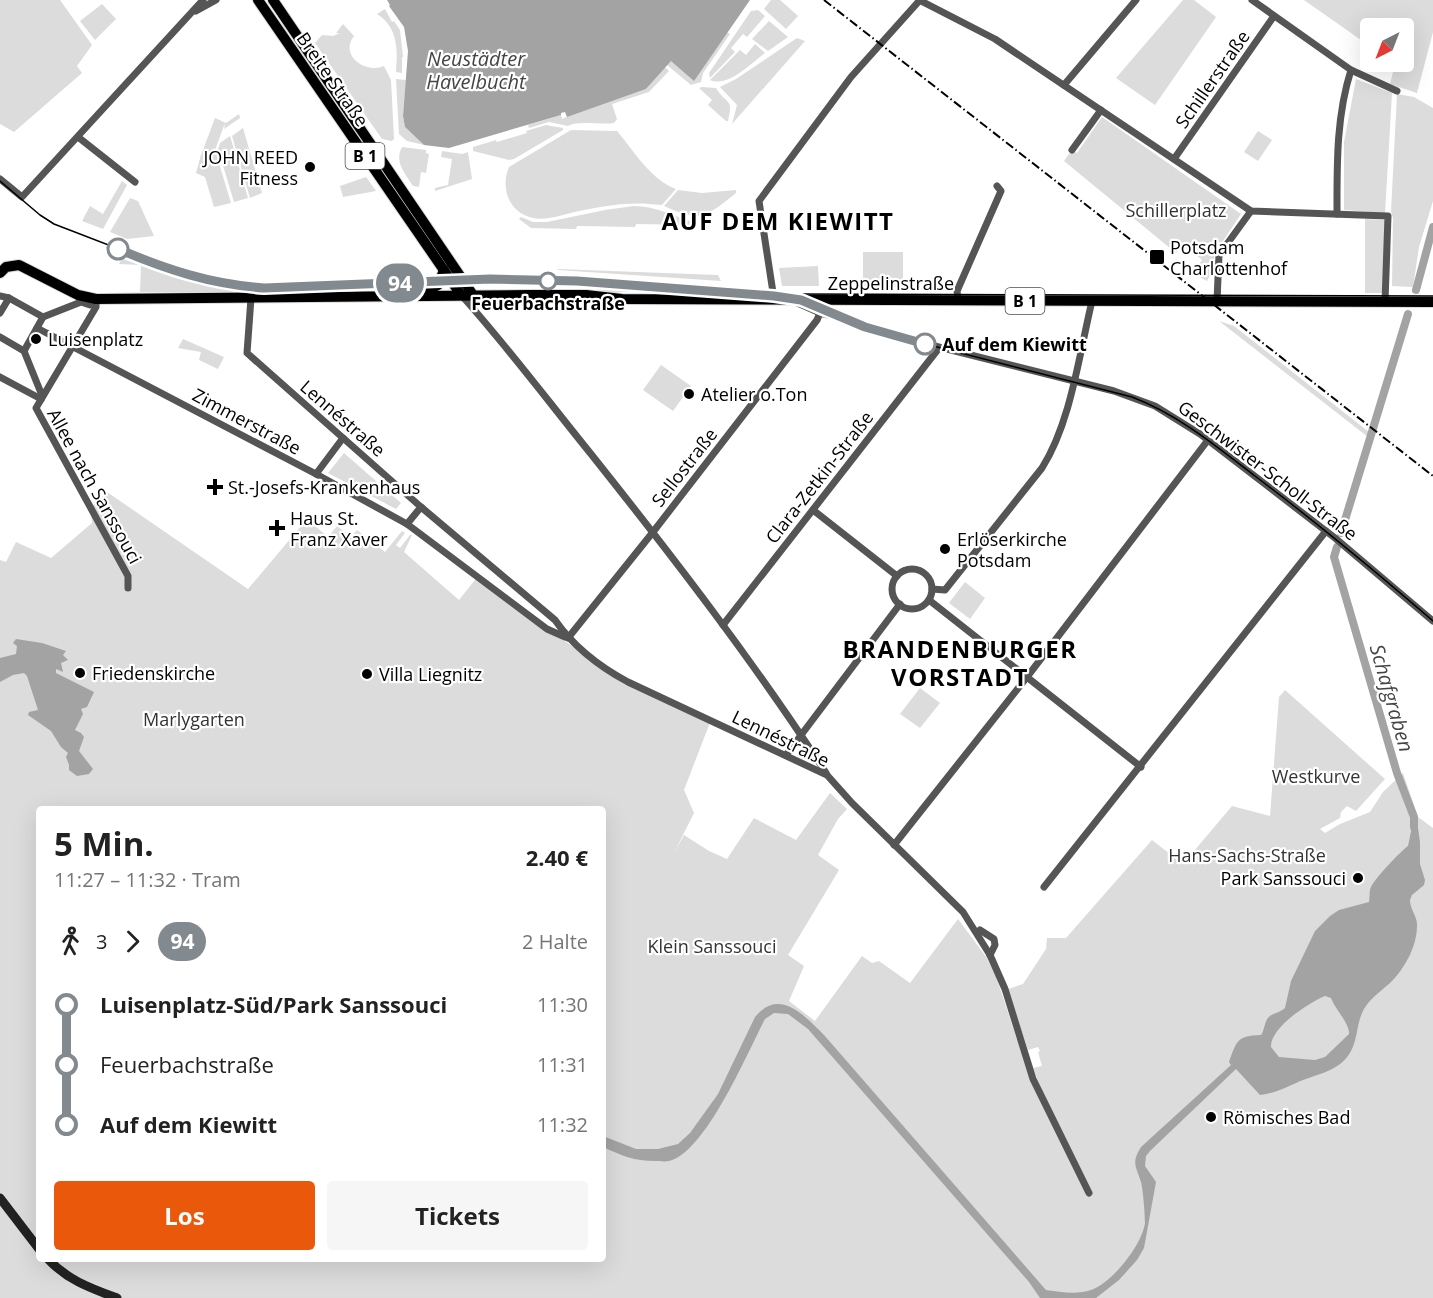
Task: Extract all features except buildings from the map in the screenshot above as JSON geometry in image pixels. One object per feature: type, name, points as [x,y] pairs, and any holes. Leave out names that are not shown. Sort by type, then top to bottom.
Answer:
[{"type":"main road","name":"Breite Straße","points":[[258,0],[461,295]]},
{"type":"main road","name":"Breite Straße","points":[[273,0],[473,295]]},
{"type":"main road","points":[[3,270],[19,265],[93,302]]},
{"type":"main road","points":[[421,295],[438,285],[444,270]]},
{"type":"main road","name":"Zeppelinstraße","points":[[93,302],[421,295],[586,295],[622,299],[1433,302]]},
{"type":"street","points":[[0,179],[22,197],[203,0]]},
{"type":"street","points":[[191,14],[216,0]]},
{"type":"street","points":[[774,299],[759,201],[851,77],[919,0],[995,39],[1251,211],[1388,216],[1385,302]]},
{"type":"street","points":[[1064,85],[1136,0]]},
{"type":"street","points":[[1252,0],[1351,70],[1397,91]]},
{"type":"street","name":"Schillerstraße","points":[[1174,159],[1274,16]]},
{"type":"street","points":[[1337,214],[1338,142],[1343,94],[1351,70]]},
{"type":"street","points":[[1072,150],[1101,110]]},
{"type":"street","points":[[78,136],[135,182]]},
{"type":"street","points":[[958,300],[957,291],[1001,191],[997,186]]},
{"type":"street","points":[[1217,301],[1219,255],[1251,211]]},
{"type":"street","points":[[461,295],[482,318],[653,532],[723,625],[827,775]]},
{"type":"street","points":[[0,297],[9,298],[43,317]]},
{"type":"street","points":[[0,313],[9,298]]},
{"type":"street","name":"Lennéstraße","points":[[251,298],[247,353],[421,507],[555,620],[567,638]]},
{"type":"street","name":"Geschwister-Scholl-Straße","points":[[789,300],[820,313],[852,321],[879,332],[1114,391],[1149,403],[1179,419],[1208,440],[1335,538],[1433,621]]},
{"type":"street","points":[[932,589],[945,590],[1042,468],[1053,450],[1060,433],[1092,301]]},
{"type":"street","points":[[24,351],[43,317],[81,302],[93,302],[96,306],[41,396]]},
{"type":"street","name":"Sellostraße","points":[[567,638],[653,532],[817,320],[820,313]]},
{"type":"street","name":"Zimmerstraße","points":[[37,328],[407,524]]},
{"type":"street","points":[[0,337],[24,351],[41,396]]},
{"type":"street","name":"Clara-Zetkin-Straße","points":[[723,625],[939,348]]},
{"type":"street","points":[[0,377],[41,396]]},
{"type":"street","name":"Allee nach Sanssouci","points":[[41,396],[36,408],[128,576],[128,588]]},
{"type":"street","points":[[316,474],[343,438]]},
{"type":"street","points":[[894,845],[1027,677],[1208,440]]},
{"type":"street","points":[[407,524],[421,507]]},
{"type":"street","points":[[813,510],[897,576]]},
{"type":"street","name":"Lennéstraße","points":[[407,524],[548,630],[567,638],[621,678],[827,775],[894,845],[980,929],[994,939],[995,945],[990,955]]},
{"type":"street","points":[[1044,887],[1326,531]]},
{"type":"street","points":[[907,569],[919,570],[929,577],[932,589],[925,605],[912,609],[896,600],[892,588],[897,576],[907,569]]},
{"type":"street","points":[[929,600],[1141,767]]},
{"type":"street","points":[[786,755],[900,604]]},
{"type":"street","name":"Lennéstraße","points":[[980,929],[1005,989],[1033,1078],[1089,1193]]},
{"type":"street","points":[[0,1198],[36,1245]]},
{"type":"street","points":[[51,1262],[80,1284],[117,1298]]},
{"type":"green space","points":[[0,0],[60,0],[92,45],[77,66],[82,73],[14,132],[0,124]]},
{"type":"green space","points":[[771,0],[780,0],[798,16],[786,29],[764,9]]},
{"type":"green space","points":[[1183,0],[1194,0],[1216,17],[1155,105],[1116,78]]},
{"type":"green space","points":[[1304,0],[1433,0],[1433,32],[1417,93],[1390,84],[1393,72],[1414,72],[1414,18],[1360,18],[1360,39]]},
{"type":"green space","points":[[102,4],[116,19],[95,40],[80,21]]},
{"type":"green space","points":[[385,9],[392,22],[394,21],[400,30],[402,73],[396,72],[397,55],[393,32],[384,19],[377,14]]},
{"type":"green space","points":[[758,10],[765,16],[747,37],[743,34],[731,48],[735,52],[710,78],[709,73],[751,11]]},
{"type":"green space","points":[[769,21],[788,37],[768,51],[752,39]]},
{"type":"green space","points":[[343,24],[354,36],[350,43],[350,50],[356,61],[369,67],[384,66],[391,80],[394,139],[392,141],[382,139],[315,43],[322,35],[333,36],[340,33],[336,33]]},
{"type":"green space","points":[[727,32],[730,34],[703,73],[701,82],[691,85],[667,65],[671,60],[694,80]]},
{"type":"green space","points":[[797,38],[805,41],[732,124],[737,105],[720,87],[736,79]]},
{"type":"green space","points":[[755,44],[765,53],[732,78],[717,82],[710,80],[740,50],[746,55]]},
{"type":"green space","points":[[665,67],[669,71],[649,92],[612,104],[617,119],[614,123],[577,123],[568,126],[549,122],[529,128],[528,125],[561,115],[562,119],[646,89]]},
{"type":"green space","points":[[396,79],[406,80],[403,116],[405,127],[424,145],[407,141],[399,134]]},
{"type":"green space","points":[[1356,79],[1392,93],[1385,213],[1344,210],[1344,142]]},
{"type":"green space","points":[[699,88],[716,88],[728,102],[730,108],[728,121],[708,105],[712,100]]},
{"type":"green space","points":[[1397,94],[1414,97],[1433,108],[1433,201],[1419,247],[1413,287],[1392,286],[1393,218],[1391,211]]},
{"type":"green space","points":[[239,114],[240,118],[224,129],[225,123],[215,150],[231,203],[214,207],[205,177],[196,173],[215,118],[226,123]]},
{"type":"green space","name":"Schillerplatz","points":[[1102,117],[1241,214],[1215,253],[1211,277],[1207,281],[1192,273],[1202,260],[1184,244],[1176,253],[1064,161],[1072,150],[1077,153]]},
{"type":"green space","points":[[546,125],[563,128],[563,130],[514,159],[509,160],[473,151],[473,147],[527,133],[526,131]]},
{"type":"green space","points":[[243,128],[262,193],[250,198],[232,136]]},
{"type":"green space","points":[[571,130],[617,131],[650,172],[676,189],[662,205],[620,204],[544,219],[533,218],[518,211],[512,205],[506,191],[506,175],[509,167]]},
{"type":"green space","points":[[1258,131],[1272,140],[1258,161],[1244,152]]},
{"type":"green space","points":[[230,136],[248,198],[234,202],[218,149],[220,143]]},
{"type":"green space","points":[[402,147],[426,150],[429,154],[426,173],[421,172],[419,187],[413,186],[401,167],[399,158]]},
{"type":"green space","points":[[442,151],[462,154],[468,152],[472,179],[435,191],[435,188],[448,185],[452,159],[441,157]]},
{"type":"green space","points":[[366,177],[376,191],[343,197],[340,186]]},
{"type":"green space","points":[[122,181],[127,185],[103,229],[82,221],[90,206],[103,214]]},
{"type":"green space","points":[[678,190],[702,193],[736,190],[736,193],[710,212],[695,216],[664,206]]},
{"type":"green space","points":[[130,198],[138,201],[154,236],[127,239],[110,232]]},
{"type":"green space","points":[[634,206],[663,211],[690,221],[691,225],[636,224],[635,227],[531,228],[519,219],[521,217],[533,222],[547,222]]},
{"type":"green space","points":[[1365,219],[1385,220],[1383,293],[1365,293]]},
{"type":"green space","points":[[863,252],[903,252],[903,287],[863,287]]},
{"type":"green space","points":[[124,255],[187,278],[232,287],[233,292],[140,292],[141,265],[119,264]]},
{"type":"green space","points":[[818,266],[819,286],[782,286],[779,268]]},
{"type":"green space","points":[[558,270],[718,275],[721,281]]},
{"type":"green space","points":[[554,282],[693,292],[610,292],[554,284]]},
{"type":"green space","points":[[1219,321],[1234,326],[1369,432],[1368,437]]},
{"type":"green space","points":[[183,339],[224,357],[218,369],[199,360],[201,352],[178,348]]},
{"type":"green space","points":[[661,365],[691,386],[673,411],[643,390]]},
{"type":"green space","points":[[344,453],[401,503],[396,509],[328,473]]},
{"type":"green space","name":"Park Sanssouci","points":[[107,492],[248,589],[307,519],[328,537],[337,526],[351,537],[357,530],[385,552],[402,531],[405,533],[396,545],[400,548],[412,535],[404,552],[459,600],[478,576],[547,629],[614,674],[711,720],[684,790],[694,813],[673,855],[684,835],[727,859],[754,818],[796,840],[830,793],[847,809],[838,819],[818,855],[839,870],[788,955],[804,966],[789,1001],[815,1021],[862,956],[872,963],[879,961],[910,983],[958,919],[987,958],[996,976],[1031,1082],[1037,1078],[1033,1068],[1042,1066],[1038,1052],[1040,1051],[1038,1047],[1028,1050],[1008,989],[1023,984],[1046,949],[1047,938],[1066,938],[1152,840],[1183,864],[1232,806],[1270,816],[1279,697],[1285,690],[1385,779],[1356,811],[1347,806],[1341,812],[1340,818],[1320,829],[1325,833],[1340,824],[1370,812],[1383,792],[1403,773],[1418,817],[1433,828],[1433,1298],[0,1298],[0,560],[6,562],[16,542],[51,558],[92,523],[90,508]]},
{"type":"green space","points":[[965,582],[985,598],[970,619],[949,603]]},
{"type":"green space","points":[[920,688],[940,703],[920,728],[900,714]]},
{"type":"water","name":"Neustädter Havelbucht","points":[[387,0],[750,0],[694,81],[671,61],[646,89],[567,117],[565,112],[561,113],[561,115],[449,148],[424,145],[405,127],[403,116],[408,51],[404,27]]},
{"type":"water","points":[[16,639],[42,643],[66,651],[63,655],[68,660],[61,663],[63,672],[56,669],[56,673],[94,692],[87,707],[81,709],[83,714],[75,730],[84,737],[79,751],[93,769],[89,774],[77,776],[69,770],[66,757],[68,753],[61,747],[51,731],[28,715],[29,712],[38,710],[27,676],[24,673],[13,675],[0,682],[0,658],[16,654],[17,646],[13,643]]},
{"type":"water","points":[[1414,817],[1420,842],[1420,864],[1425,880],[1424,885],[1412,895],[1410,900],[1417,923],[1417,933],[1410,955],[1398,974],[1364,1009],[1354,1044],[1348,1056],[1338,1066],[1277,1091],[1260,1095],[1236,1069],[1150,1151],[1146,1156],[1145,1166],[1156,1182],[1144,1248],[1137,1260],[1119,1280],[1096,1298],[1040,1298],[1029,1282],[808,1029],[788,1014],[774,1013],[765,1019],[711,1121],[683,1154],[669,1161],[648,1161],[606,1148],[606,1137],[636,1149],[658,1149],[678,1144],[690,1133],[718,1094],[755,1017],[764,1008],[773,1004],[782,1005],[800,1013],[824,1035],[1046,1290],[1086,1292],[1099,1286],[1117,1272],[1143,1232],[1145,1223],[1143,1196],[1135,1161],[1141,1147],[1231,1065],[1229,1062],[1236,1044],[1242,1038],[1261,1035],[1268,1018],[1285,1008],[1291,981],[1315,931],[1339,910],[1369,902],[1373,883],[1408,846]],"holes":[[[1325,996],[1331,998],[1349,1034],[1325,1057],[1315,1060],[1279,1057],[1271,1047],[1272,1040],[1283,1024],[1318,999]]]},
{"type":"waterway","name":"Schafgraben","points":[[1416,290],[1433,227]]},
{"type":"waterway","name":"Schafgraben","points":[[1341,533],[1408,314]]},
{"type":"waterway","name":"Schafgraben","points":[[1337,547],[1334,557],[1397,773],[1414,817],[1414,827]]},
{"type":"tram line","points":[[0,181],[54,224],[176,271],[238,286],[264,288],[490,279],[577,281],[773,296],[801,300],[879,332],[1132,397],[1166,413],[1211,443],[1323,529],[1433,621]]},
{"type":"tram line","name":"94","points":[[118,249],[194,278],[264,288],[490,279],[577,281],[774,296],[801,300],[879,332],[925,344]]},
{"type":"tram line","points":[[797,294],[1433,296]]},
{"type":"railway","points":[[824,0],[1433,476]]},
{"type":"place","name":"JOHN REED Fitness","points":[[310,167]]},
{"type":"place","name":"Potsdam Charlottenhof","points":[[1157,257]]},
{"type":"place","name":"Feuerbachstraße","points":[[548,281]]},
{"type":"place","name":"Luisenplatz","points":[[36,339]]},
{"type":"place","name":"Auf dem Kiewitt","points":[[925,344]]},
{"type":"place","name":"Atelier o.Ton","points":[[689,394]]},
{"type":"place","name":"St.-Josefs-Krankenhaus","points":[[215,487]]},
{"type":"place","name":"Haus St. Franz Xaver","points":[[277,528]]},
{"type":"place","name":"Erlöserkirche Potsdam","points":[[945,549]]},
{"type":"place","name":"Friedenskirche","points":[[80,673]]},
{"type":"place","name":"Villa Liegnitz","points":[[367,674]]},
{"type":"place","name":"Park Sanssouci","points":[[1358,878]]},
{"type":"place","name":"Römisches Bad","points":[[1211,1117]]},
{"type":"district","name":"AUF DEM KIEWITT","points":[[778,220]]},
{"type":"district","name":"BRANDENBURGER VORSTADT","points":[[960,662]]},
{"type":"park label","name":"Marlygarten","points":[[194,719]]},
{"type":"park label","name":"Westkurve","points":[[1316,776]]},
{"type":"park label","name":"Hans-Sachs-Straße","points":[[1247,855]]},
{"type":"park label","name":"Klein Sanssouci","points":[[712,946]]}]
